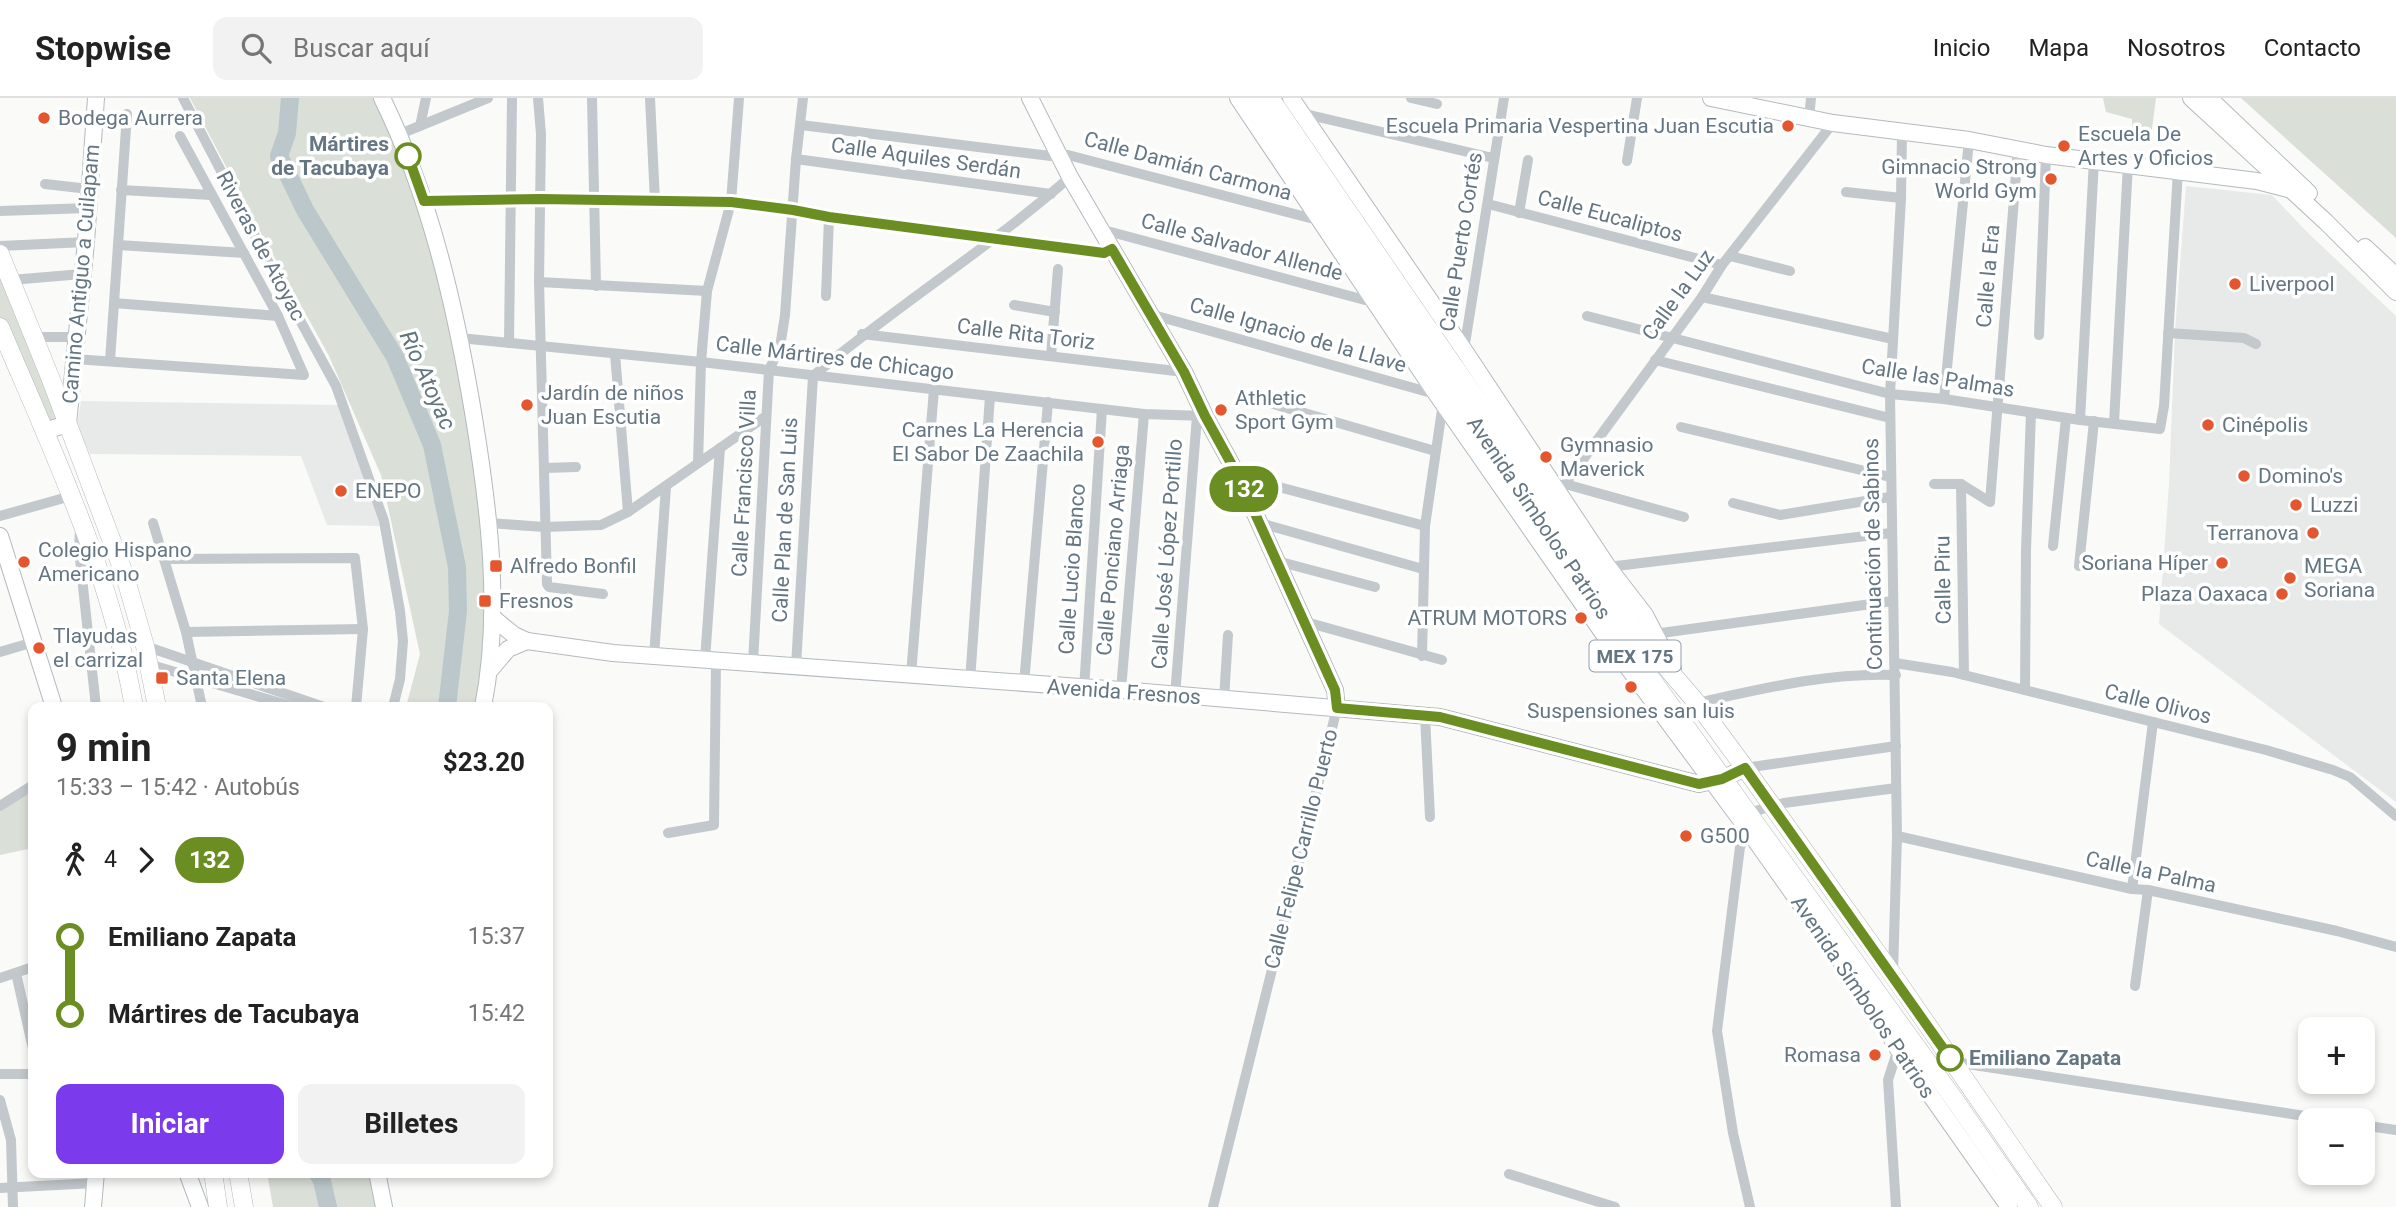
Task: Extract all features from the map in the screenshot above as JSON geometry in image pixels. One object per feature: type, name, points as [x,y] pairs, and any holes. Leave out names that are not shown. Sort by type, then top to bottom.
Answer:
[{"type":"main road","name":"Avenida Símbolos Patrios","points":[[1252,98],[1718,780],[1748,813],[2029,1207]]},
{"type":"main road","name":"Avenida Símbolos Patrios","points":[[1270,98],[1637,633],[1697,703],[1745,768],[1893,975],[2053,1207]]},
{"type":"main road","points":[[0,254],[125,576],[156,702]]},
{"type":"main road","points":[[0,327],[97,561],[126,660],[133,702]]},
{"type":"main road","points":[[1609,620],[1612,646]]},
{"type":"main road","points":[[214,1178],[218,1207]]},
{"type":"main road","points":[[239,1178],[244,1207]]},
{"type":"street","name":"Camino Antiguo a Cuilapam","points":[[44,431],[68,424],[86,242],[96,98]]},
{"type":"street","points":[[183,98],[336,386],[384,521],[403,641],[400,679],[394,702]]},
{"type":"street","points":[[382,98],[400,134],[424,201],[460,338],[478,443],[488,523],[492,617],[491,669],[484,702]]},
{"type":"street","points":[[420,126],[426,98]]},
{"type":"street","points":[[400,134],[488,98]]},
{"type":"street","points":[[509,342],[512,98]]},
{"type":"street","points":[[538,98],[541,134],[539,282],[547,584],[549,587],[603,594]]},
{"type":"street","points":[[592,98],[596,286]]},
{"type":"street","points":[[650,98],[655,201]]},
{"type":"street","points":[[698,463],[701,362],[707,291],[731,202],[739,98]]},
{"type":"street","name":"Calle Francisco Villa","points":[[753,663],[769,370],[780,347],[803,98]]},
{"type":"street","name":"Calle Felipe Carrillo Puerto","points":[[1030,98],[1070,177],[1184,372],[1201,416],[1238,476],[1335,690],[1337,708],[1213,1207]]},
{"type":"street","name":"Avenida Símbolos Patrios","points":[[1238,98],[1443,403],[1701,769],[1718,780],[1751,834],[1872,1005],[1898,1049],[2009,1207]]},
{"type":"street","name":"Avenida Símbolos Patrios","points":[[1291,98],[1561,487],[1608,567],[1645,615],[1682,687]]},
{"type":"street","points":[[1411,98],[1437,104]]},
{"type":"street","name":"Calle Puerto Cortés","points":[[1464,350],[1504,98]]},
{"type":"street","points":[[1627,161],[1637,98]]},
{"type":"street","points":[[1712,98],[1833,123],[1969,140],[2046,155],[2257,181],[2296,189]]},
{"type":"street","points":[[1809,118],[1811,98]]},
{"type":"street","points":[[2191,98],[2396,276]]},
{"type":"street","points":[[2209,98],[2396,292]]},
{"type":"street","points":[[1301,113],[1493,158]]},
{"type":"street","points":[[74,359],[110,361],[127,114]]},
{"type":"street","name":"Calle la Luz","points":[[1561,487],[1702,297],[1722,265],[1833,123]]},
{"type":"street","name":"Calle Damián Carmona","points":[[801,125],[1059,157],[1068,155],[1310,218],[1315,215]]},
{"type":"street","name":"Continuación de Sabinos","points":[[1893,975],[1897,835],[1896,675],[1889,394],[1901,198],[1902,132]]},
{"type":"street","name":"Riveras de Atoyac","points":[[110,361],[304,375],[278,316],[180,136]]},
{"type":"street","points":[[1944,399],[1969,140]]},
{"type":"street","name":"Calle la Era","points":[[1961,484],[1990,502],[2018,148]]},
{"type":"street","points":[[2039,335],[2046,155]]},
{"type":"street","name":"Calle Aquiles Serdán","points":[[796,159],[1051,194]]},
{"type":"street","points":[[1519,213],[1528,160]]},
{"type":"street","points":[[2080,420],[2094,160]]},
{"type":"street","points":[[2114,423],[2128,164]]},
{"type":"street","points":[[2178,170],[2168,333],[2244,338],[2256,344]]},
{"type":"street","points":[[813,376],[862,334],[995,238],[1070,177]]},
{"type":"street","points":[[45,184],[89,189]]},
{"type":"street","points":[[121,190],[212,195]]},
{"type":"street","points":[[1846,192],[1901,198]]},
{"type":"street","name":"Calle Salvador Allende","points":[[424,201],[540,199],[731,202],[1104,253],[1111,232],[1365,300],[1370,297]]},
{"type":"street","name":"Calle Eucaliptos","points":[[1488,204],[1722,265]]},
{"type":"street","points":[[0,211],[88,208]]},
{"type":"street","points":[[826,296],[829,217]]},
{"type":"street","points":[[0,246],[86,242]]},
{"type":"street","points":[[118,245],[244,253]]},
{"type":"street","points":[[1730,256],[1790,271]]},
{"type":"street","points":[[1051,356],[1058,269]]},
{"type":"street","points":[[11,280],[82,274]]},
{"type":"street","points":[[539,282],[707,291]]},
{"type":"street","points":[[1702,297],[1893,339]]},
{"type":"street","points":[[114,303],[278,316]]},
{"type":"street","points":[[1014,305],[1055,312]]},
{"type":"street","name":"Calle Ignacio de la Llave","points":[[1152,318],[1157,316],[1428,392],[1433,388]]},
{"type":"street","name":"Calle las Palmas","points":[[1587,316],[1673,336],[1889,394],[2160,429],[2168,333]]},
{"type":"street","name":"Calle Rita Toriz","points":[[862,334],[1184,372]]},
{"type":"street","points":[[33,337],[75,337]]},
{"type":"street","name":"Calle Mártires de Chicago","points":[[460,338],[701,362],[1144,414],[1201,416]]},
{"type":"street","points":[[615,354],[628,512]]},
{"type":"street","points":[[1655,360],[1890,418]]},
{"type":"street","name":"Calle Plan de San Luis","points":[[796,666],[813,376]]},
{"type":"street","points":[[911,675],[934,389]]},
{"type":"street","points":[[970,681],[990,396]]},
{"type":"street","points":[[1024,684],[1048,402]]},
{"type":"street","points":[[1270,403],[1435,451]]},
{"type":"street","points":[[1422,656],[1424,526],[1443,403]]},
{"type":"street","name":"Calle Lucio Blanco","points":[[1084,689],[1102,409]]},
{"type":"street","points":[[2025,690],[2031,412]]},
{"type":"street","name":"Calle Ponciano Arriaga","points":[[1121,690],[1144,414]]},
{"type":"street","points":[[488,523],[544,527],[601,525],[628,512],[666,487],[766,416]]},
{"type":"street","name":"Calle José López Portillo","points":[[1175,696],[1201,416]]},
{"type":"street","points":[[2053,546],[2066,418]]},
{"type":"street","points":[[2078,566],[2094,421]]},
{"type":"street","points":[[1681,426],[1890,477]]},
{"type":"street","points":[[667,833],[715,825],[710,661],[720,448]]},
{"type":"street","points":[[545,468],[576,467]]},
{"type":"street","points":[[1238,476],[1424,526]]},
{"type":"street","points":[[1934,484],[1961,484]]},
{"type":"street","name":"Calle Piru","points":[[1961,484],[1964,675]]},
{"type":"street","points":[[654,656],[666,487]]},
{"type":"street","points":[[1561,487],[1684,517]]},
{"type":"street","points":[[0,516],[71,496]]},
{"type":"street","points":[[1732,503],[1780,515],[1890,498]]},
{"type":"street","points":[[80,519],[79,550],[95,702]]},
{"type":"street","points":[[153,523],[166,558],[186,632],[201,702]]},
{"type":"street","points":[[1260,523],[1423,569]]},
{"type":"street","points":[[1608,567],[1891,533]]},
{"type":"street","points":[[0,536],[52,702]]},
{"type":"street","points":[[166,558],[355,558],[363,629],[356,702]]},
{"type":"street","points":[[1278,561],[1375,587]]},
{"type":"street","points":[[1654,634],[1893,601]]},
{"type":"street","name":"Avenida Fresnos","points":[[492,617],[514,635],[527,641],[613,653],[1121,690],[1440,717],[1688,782],[1699,784],[1718,780]]},
{"type":"street","points":[[1306,622],[1441,660]]},
{"type":"street","points":[[186,632],[363,629]]},
{"type":"street","points":[[1224,699],[1228,635]]},
{"type":"street","points":[[491,669],[508,649],[527,641]]},
{"type":"street","points":[[0,652],[33,642]]},
{"type":"street","points":[[146,655],[194,662],[310,702]]},
{"type":"street","points":[[146,655],[197,678],[277,702]]},
{"type":"street","name":"Calle Olivos","points":[[1895,663],[1964,675],[2333,770],[2350,777],[2396,816]]},
{"type":"street","points":[[1697,703],[1772,687],[1869,674],[1896,675]]},
{"type":"street","points":[[1425,716],[1430,817]]},
{"type":"street","points":[[2132,889],[2153,722]]},
{"type":"street","points":[[1718,780],[1745,768],[1896,746]]},
{"type":"street","points":[[0,806],[28,788]]},
{"type":"street","points":[[1748,813],[1797,801],[1896,788]]},
{"type":"street","points":[[1750,1207],[1733,1133],[1717,1031],[1740,847],[1751,834]]},
{"type":"street","name":"Calle la Palma","points":[[1897,835],[2132,889],[2148,890],[2337,931],[2396,947]]},
{"type":"street","points":[[2135,986],[2148,890]]},
{"type":"street","points":[[0,978],[28,969]]},
{"type":"street","points":[[16,973],[28,1027]]},
{"type":"street","points":[[1896,1207],[1888,1080],[1898,1049]]},
{"type":"street","points":[[1952,1062],[2298,1115]]},
{"type":"street","points":[[0,1074],[28,1074]]},
{"type":"street","points":[[0,1100],[11,1140],[13,1207]]},
{"type":"street","points":[[2375,1127],[2396,1130]]},
{"type":"street","points":[[1509,1174],[1615,1207]]},
{"type":"street","points":[[46,1178],[47,1186]]},
{"type":"street","points":[[0,1188],[47,1186],[96,1178],[93,1207]]},
{"type":"street","points":[[189,1178],[201,1207]]},
{"type":"street","points":[[378,1178],[384,1207]]},
{"type":"shaded area","points":[[190,98],[381,98],[400,134],[460,338],[492,617],[481,702],[407,702],[420,654],[381,475],[329,356]]},
{"type":"shaded area","points":[[2103,98],[2156,98],[2150,144],[2132,139],[2132,119],[2106,112]]},
{"type":"shaded area","points":[[2241,98],[2396,98],[2396,238]]},
{"type":"shaded area","name":"Plaza Oaxaca","points":[[2186,186],[2272,195],[2396,316],[2396,802],[2159,624]]},
{"type":"shaded area","points":[[0,270],[60,421],[46,428],[0,320]]},
{"type":"shaded area","name":"ENEPO","points":[[81,401],[339,405],[380,526],[327,525],[301,456],[90,454],[77,426]]},
{"type":"shaded area","points":[[28,792],[28,849],[0,855],[0,811]]},
{"type":"shaded area","points":[[268,1178],[378,1178],[383,1207],[273,1207]]},
{"type":"waterway","name":"Río Atoyac","points":[[290,98],[287,133],[279,156],[305,210],[395,357],[432,445],[457,567],[458,611],[448,702]]},
{"type":"waterway","name":"Río Atoyac","points":[[320,1178],[328,1207]]},
{"type":"bus line","name":"132","points":[[408,156],[424,201],[540,199],[731,202],[1104,253],[1112,249],[1184,372],[1238,476],[1306,622],[1335,690],[1337,708],[1440,717],[1699,784],[1722,779],[1745,768],[1950,1058]]},
{"type":"place","name":"Bodega Aurrera","points":[[44,118]]},
{"type":"place","name":"Escuela Primaria Vespertina Juan Escutia","points":[[1788,126]]},
{"type":"place","name":"Escuela De Artes y Oficios","points":[[2064,146]]},
{"type":"place","name":"Mártires de Tacubaya","points":[[408,156]]},
{"type":"place","name":"Gimnacio Strong World Gym","points":[[2051,179]]},
{"type":"place","name":"Liverpool","points":[[2235,284]]},
{"type":"place","name":"Jardín de niños Juan Escutia","points":[[527,405]]},
{"type":"place","name":"Athletic Sport Gym","points":[[1221,410]]},
{"type":"place","name":"Cinépolis","points":[[2208,425]]},
{"type":"place","name":"Carnes La Herencia El Sabor De Zaachila","points":[[1098,442]]},
{"type":"place","name":"Gymnasio Maverick","points":[[1546,457]]},
{"type":"place","name":"Domino's","points":[[2244,476]]},
{"type":"place","name":"ENEPO","points":[[341,491]]},
{"type":"place","name":"Luzzi","points":[[2296,505]]},
{"type":"place","name":"Terranova","points":[[2313,533]]},
{"type":"place","name":"Colegio Hispano Americano","points":[[24,562]]},
{"type":"place","name":"Soriana Híper","points":[[2222,563]]},
{"type":"place","name":"Alfredo Bonfil","points":[[496,566]]},
{"type":"place","name":"MEGA Soriana","points":[[2290,578]]},
{"type":"place","name":"Plaza Oaxaca","points":[[2282,594]]},
{"type":"place","name":"Fresnos","points":[[485,601]]},
{"type":"place","name":"ATRUM MOTORS","points":[[1581,618]]},
{"type":"place","name":"Tlayudas el carrizal","points":[[39,648]]},
{"type":"place","name":"Santa Elena","points":[[162,678]]},
{"type":"place","name":"Suspensiones san luis","points":[[1631,687]]},
{"type":"place","name":"G500","points":[[1686,836]]},
{"type":"place","name":"Romasa","points":[[1875,1055]]},
{"type":"place","name":"Emiliano Zapata","points":[[1950,1058]]}]
